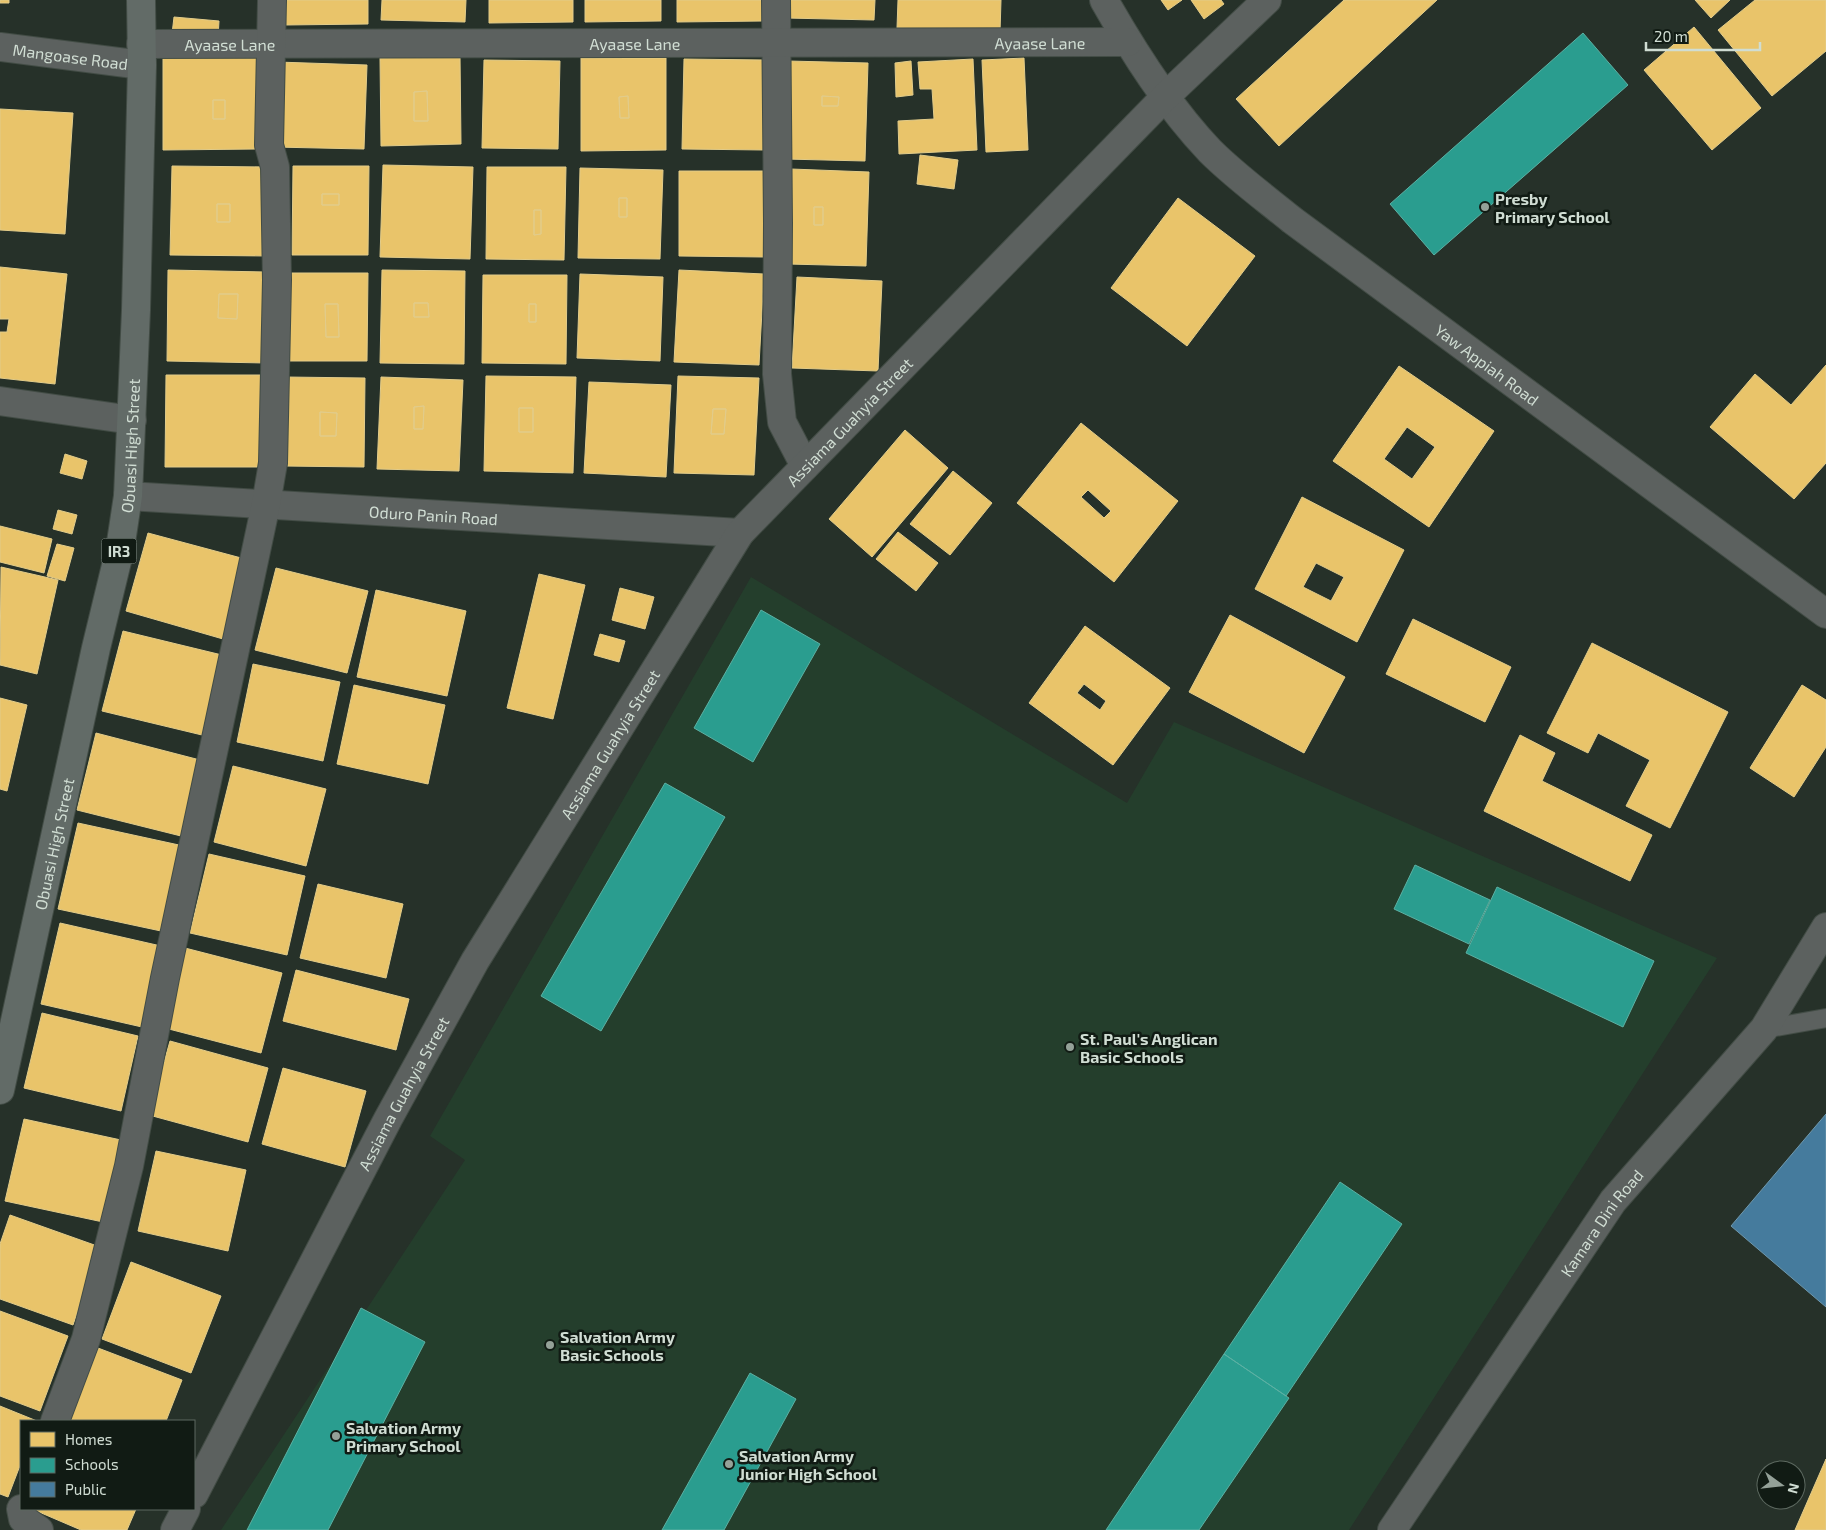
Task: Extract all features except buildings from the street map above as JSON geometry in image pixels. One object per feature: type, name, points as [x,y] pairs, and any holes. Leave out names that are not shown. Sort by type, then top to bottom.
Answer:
[{"type":"main road","name":"Obuasi High Street","points":[[0,1090],[96,648],[120,549],[128,496],[132,420],[142,55],[141,0]]},
{"type":"street","points":[[55,1420],[86,1340],[130,1166],[165,978],[266,504],[273,463],[277,280],[275,167],[269,145],[272,0]]},
{"type":"street","points":[[776,0],[777,374],[782,422],[805,466]]},
{"type":"street","name":"Yaw Appiah Road","points":[[1104,0],[1128,42],[1166,96],[1210,151],[1292,220],[1826,614]]},
{"type":"street","name":"Assiama Guahyia Street","points":[[195,1492],[384,1128],[475,962],[740,534],[1166,96],[1267,0]]},
{"type":"street","name":"Ayaase Lane","points":[[142,55],[272,44],[1128,42]]},
{"type":"street","name":"Mangoase Road","points":[[0,46],[142,55]]},
{"type":"street","points":[[0,402],[132,420]]},
{"type":"street","name":"Oduro Panin Road","points":[[128,496],[740,534]]},
{"type":"street","name":"Kamara Dini Road","points":[[1392,1530],[1613,1201],[1764,1029],[1826,927]]},
{"type":"street","points":[[21,1510],[22,1519],[39,1530]]},
{"type":"street","points":[[175,1530],[185,1510]]},
{"type":"lane","points":[[1764,1029],[1826,1018]]},
{"type":"shaded area","name":"St. Paul's Anglican Basic Schools","points":[[751,577],[1127,803],[1174,722],[1717,958],[1349,1530],[221,1530],[465,1160],[430,1136]]},
{"type":"place","name":"Presby Primary School","points":[[1485,207]]},
{"type":"place","name":"St. Paul's Anglican Basic Schools","points":[[1070,1047]]},
{"type":"place","name":"Salvation Army Basic Schools","points":[[550,1345]]},
{"type":"place","name":"Salvation Army Primary School","points":[[336,1436]]},
{"type":"place","name":"Salvation Army Junior High School","points":[[729,1464]]}]
